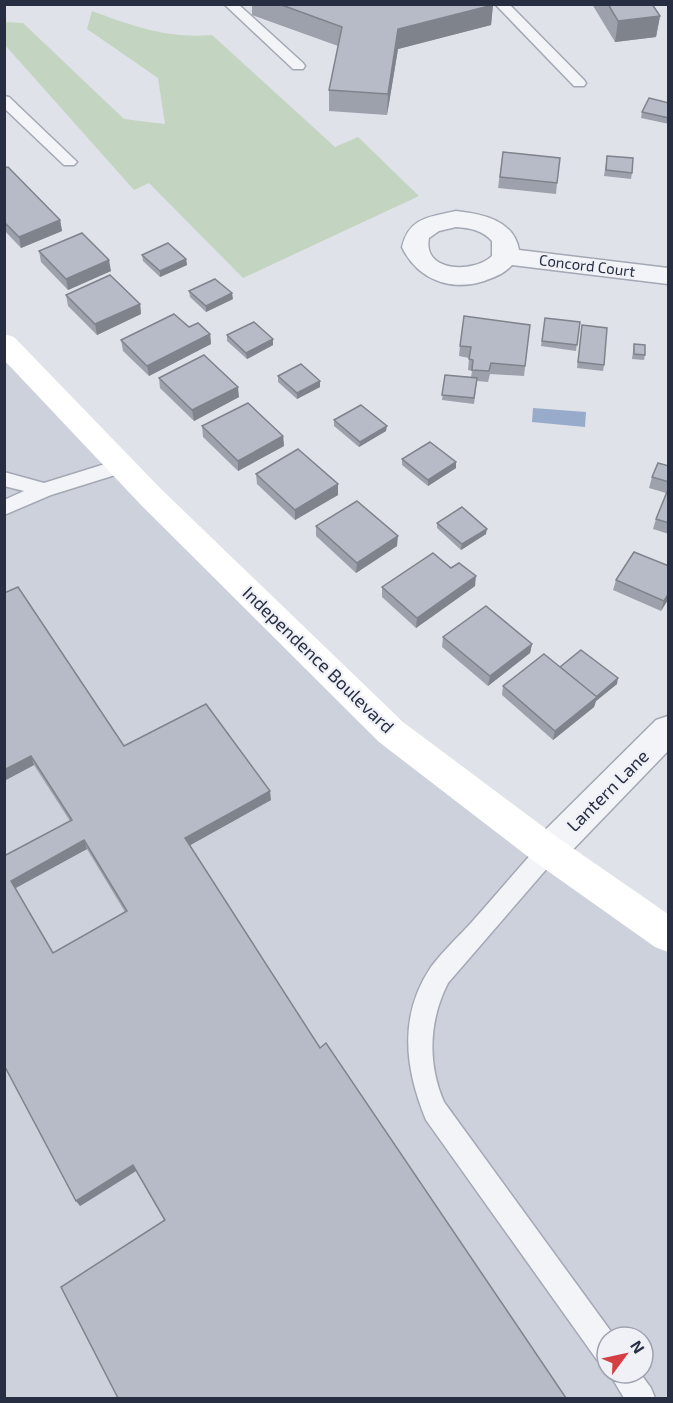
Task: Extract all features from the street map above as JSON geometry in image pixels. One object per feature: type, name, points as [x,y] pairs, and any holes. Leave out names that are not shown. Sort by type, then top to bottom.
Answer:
[{"type":"street","name":"Concord Court","points":[[505,256],[669,276]]},
{"type":"street","name":"Independence Boulevard","points":[[4,343],[121,466],[391,732],[548,851],[669,935]]},
{"type":"street","name":"Lantern Lane","points":[[548,851],[669,730]]},
{"type":"lane","points":[[230,4],[298,66]]},
{"type":"lane","points":[[501,4],[579,83]]},
{"type":"lane","points":[[4,100],[69,162]]},
{"type":"lane","points":[[4,508],[44,490],[121,466]]},
{"type":"lane","points":[[4,479],[44,490]]},
{"type":"lane","points":[[548,851],[440,975],[431,989],[422,1020],[420,1060],[427,1094],[435,1111],[595,1333]]},
{"type":"lane","points":[[632,1385],[641,1398]]},
{"type":"shaded area","points":[[4,343],[152,498],[548,851],[668,935],[668,1398],[5,1398]]},
{"type":"green space","points":[[92,11],[136,26],[166,33],[212,35],[335,147],[358,137],[419,196],[243,278],[149,183],[134,190],[5,45],[5,22],[23,23],[124,119],[165,124],[158,78],[87,29]]},
{"type":"water","points":[[533,408],[586,412],[585,427],[532,422]]},
{"type":"building","points":[[279,4],[493,5],[398,29],[388,94],[329,90],[342,27]]},
{"type":"building","points":[[608,4],[652,4],[660,16],[618,21]]},
{"type":"building","points":[[649,98],[669,103],[669,118],[642,112]]},
{"type":"building","points":[[503,152],[560,158],[557,183],[500,177]]},
{"type":"building","points":[[607,156],[633,158],[632,173],[606,170]]},
{"type":"building","points":[[8,167],[60,220],[19,237],[4,222],[4,168]]},
{"type":"building","points":[[82,233],[109,260],[66,279],[39,251]]},
{"type":"building","points":[[168,243],[186,259],[160,271],[142,255]]},
{"type":"building","points":[[110,275],[140,304],[95,324],[66,295]]},
{"type":"building","points":[[215,279],[232,293],[206,306],[189,291]]},
{"type":"building","points":[[174,314],[189,327],[198,323],[210,334],[147,366],[121,340]]},
{"type":"building","points":[[464,316],[530,325],[525,366],[491,363],[489,371],[472,370],[473,360],[469,359],[471,347],[460,346]]},
{"type":"building","points":[[545,318],[580,322],[577,345],[542,341]]},
{"type":"building","points":[[254,322],[273,339],[246,353],[227,335]]},
{"type":"building","points":[[582,325],[607,328],[604,365],[578,362]]},
{"type":"building","points":[[634,344],[645,345],[645,355],[634,354]]},
{"type":"building","points":[[204,355],[238,387],[192,410],[159,378]]},
{"type":"building","points":[[301,364],[320,381],[297,393],[278,376]]},
{"type":"building","points":[[445,375],[477,378],[474,398],[442,395]]},
{"type":"building","points":[[248,403],[283,436],[238,461],[202,426]]},
{"type":"building","points":[[361,405],[387,426],[360,442],[334,420]]},
{"type":"building","points":[[430,442],[456,462],[428,480],[402,459]]},
{"type":"building","points":[[298,449],[338,484],[295,510],[256,474]]},
{"type":"building","points":[[658,463],[669,466],[669,482],[652,477]]},
{"type":"building","points":[[669,487],[669,523],[656,519]]},
{"type":"building","points":[[357,501],[398,536],[357,563],[316,526]]},
{"type":"building","points":[[462,507],[487,529],[462,544],[437,523]]},
{"type":"building","points":[[634,552],[669,566],[669,593],[664,601],[616,580]]},
{"type":"building","points":[[433,553],[451,568],[459,563],[476,576],[417,618],[382,587]]},
{"type":"building","points":[[18,587],[124,746],[206,704],[270,791],[185,838],[320,1048],[326,1043],[566,1398],[118,1398],[61,1287],[165,1220],[133,1165],[76,1201],[4,1065],[4,856],[72,820],[31,756],[4,770],[4,593]],"holes":[[[84,840],[127,911],[53,953],[11,881]]]},
{"type":"building","points":[[486,606],[532,644],[490,676],[443,637]]},
{"type":"building","points":[[581,650],[618,678],[596,697],[560,667]]},
{"type":"building","points":[[544,654],[597,697],[555,731],[503,686]]}]
